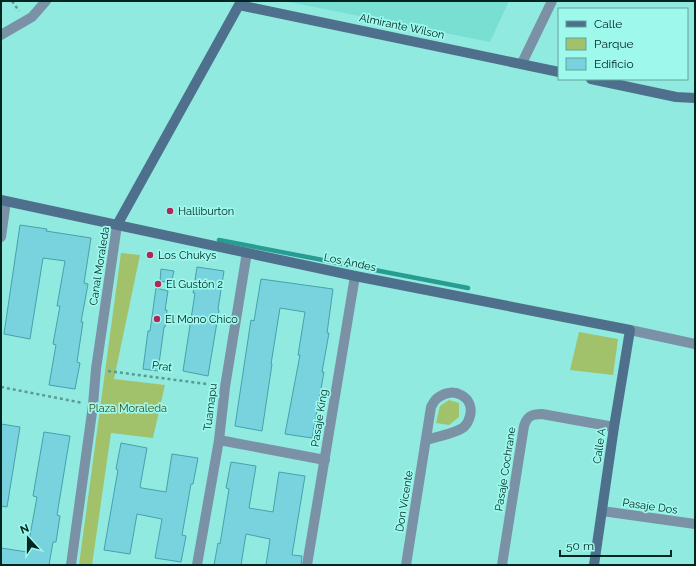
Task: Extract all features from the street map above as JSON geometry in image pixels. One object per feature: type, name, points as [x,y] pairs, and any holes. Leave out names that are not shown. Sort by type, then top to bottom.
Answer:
[{"type":"street","points":[[1,35],[32,17],[46,1]]},
{"type":"street","points":[[522,63],[552,1]]},
{"type":"street","name":"Almirante Wilson","points":[[240,3],[558,72]]},
{"type":"street","name":"Canal Moraleda","points":[[71,565],[93,404],[96,369],[117,225],[240,3]]},
{"type":"street","points":[[596,80],[676,97],[695,98]]},
{"type":"street","points":[[1,237],[4,201]]},
{"type":"street","name":"Los Andes","points":[[4,201],[354,276],[695,344]]},
{"type":"street","name":"Tuamapu","points":[[197,565],[219,440],[224,387],[247,252]]},
{"type":"street","name":"Pasaje King","points":[[308,565],[354,276]]},
{"type":"street","name":"Calle A","points":[[594,565],[630,330]]},
{"type":"street","name":"Don Vicente","points":[[406,565],[431,407],[439,396],[447,393],[455,392],[465,397],[471,407],[471,414],[466,426],[459,430],[426,440]]},
{"type":"street","name":"Pasaje Cochrane","points":[[502,565],[524,426],[530,415],[542,414],[614,427]]},
{"type":"street","points":[[219,440],[324,460]]},
{"type":"street","name":"Pasaje Dos","points":[[602,511],[695,524]]},
{"type":"path","name":"Prat","points":[[96,369],[224,387]]},
{"type":"path","points":[[1,387],[93,404]]},
{"type":"shaded area","points":[[284,1],[509,1],[490,42]]},
{"type":"green space","name":"Plaza Moraleda","points":[[121,253],[140,255],[114,379],[165,385],[153,438],[111,433],[92,565],[79,565]]},
{"type":"green space","points":[[579,332],[618,339],[613,375],[570,370]]},
{"type":"green space","points":[[449,400],[459,403],[459,417],[449,425],[436,423],[440,406]]},
{"type":"building","points":[[20,225],[47,229],[46,231],[91,238],[84,283],[88,284],[81,322],[83,322],[77,362],[80,363],[75,389],[49,385],[56,345],[53,344],[60,306],[57,306],[65,261],[43,258],[30,339],[4,334]]},
{"type":"building","points":[[197,267],[224,271],[208,376],[183,371],[195,293],[193,293]]},
{"type":"building","points":[[161,269],[174,271],[171,283],[160,281]]},
{"type":"building","points":[[261,279],[333,289],[327,333],[329,333],[322,372],[324,372],[312,438],[285,434],[300,355],[298,355],[305,312],[280,308],[262,431],[235,426],[251,320],[254,321]]},
{"type":"building","points":[[156,288],[168,291],[165,310],[167,310],[165,327],[158,371],[143,369]]},
{"type":"building","points":[[1,424],[20,427],[7,507],[1,506]]},
{"type":"building","points":[[44,432],[70,436],[57,515],[60,516],[56,542],[53,542],[49,565],[1,565],[1,548],[27,552],[37,497],[33,496]]},
{"type":"building","points":[[121,443],[147,448],[140,487],[142,488],[166,492],[172,454],[198,458],[193,484],[191,484],[182,535],[186,536],[181,562],[155,558],[162,519],[137,514],[130,554],[104,550],[118,470],[116,469]]},
{"type":"building","points":[[231,462],[256,466],[249,508],[273,512],[279,472],[305,476],[292,555],[302,556],[301,565],[266,565],[270,539],[246,534],[241,565],[214,565],[218,543],[220,544],[229,489],[226,488]]},
{"type":"waterway","points":[[219,240],[468,288]]},
{"type":"place","name":"Halliburton","points":[[170,211]]},
{"type":"place","name":"Los Chukys","points":[[150,255]]},
{"type":"place","name":"El Gustón 2","points":[[158,284]]},
{"type":"place","name":"El Mono Chico","points":[[157,319]]}]
